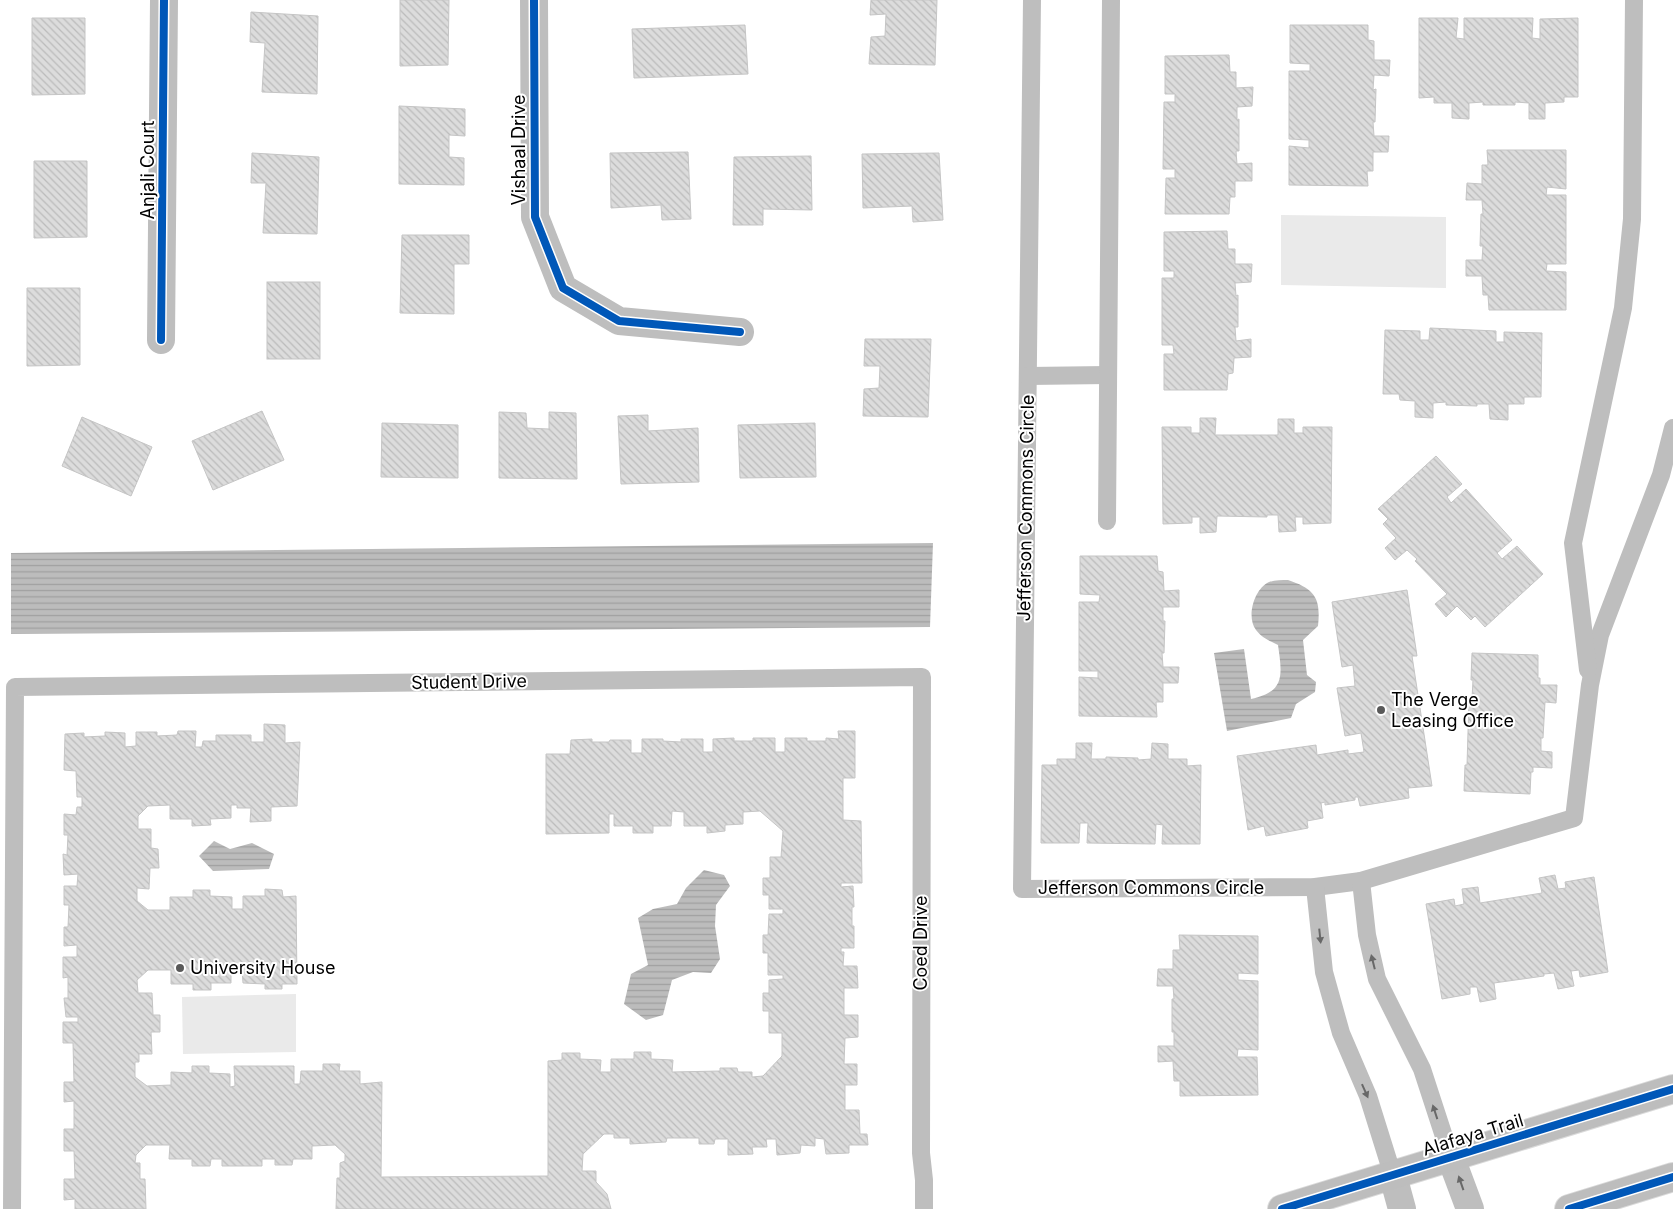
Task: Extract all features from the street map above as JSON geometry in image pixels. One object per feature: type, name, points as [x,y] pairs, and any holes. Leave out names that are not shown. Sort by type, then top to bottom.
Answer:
[{"type":"main road","name":"Alafaya Trail","points":[[1282,1209],[1673,1090]]},
{"type":"main road","points":[[1569,1209],[1673,1177]]},
{"type":"street","name":"Anjali Court","points":[[161,340],[164,0]]},
{"type":"street","name":"Vishaal Drive","points":[[534,0],[535,217],[563,288],[619,321],[740,332]]},
{"type":"street","points":[[1452,1158],[1470,1209]]},
{"type":"street","points":[[1393,1176],[1402,1209]]},
{"type":"lane","name":"Jefferson Commons Circle","points":[[1032,0],[1022,888],[1315,887],[1361,881],[1574,818],[1590,686],[1600,635],[1661,475],[1673,428]]},
{"type":"lane","points":[[1107,521],[1111,0]]},
{"type":"lane","points":[[1590,686],[1574,543],[1624,298],[1632,219],[1634,0]]},
{"type":"lane","points":[[1028,376],[1108,375]]},
{"type":"lane","name":"Student Drive","points":[[12,1209],[16,687],[922,677]]},
{"type":"lane","name":"Coed Drive","points":[[922,677],[921,1153],[924,1180],[924,1209]]},
{"type":"lane","points":[[1361,881],[1367,935],[1377,979],[1422,1069],[1452,1158]]},
{"type":"lane","points":[[1315,887],[1324,972],[1341,1032],[1368,1096],[1393,1176]]},
{"type":"shaded area","points":[[1281,215],[1446,217],[1446,288],[1281,285]]},
{"type":"shaded area","points":[[933,543],[930,627],[11,634],[11,553]]},
{"type":"shaded area","points":[[1288,580],[1310,591],[1317,602],[1318,626],[1303,640],[1307,675],[1316,682],[1315,692],[1296,704],[1291,718],[1227,731],[1214,653],[1244,649],[1251,699],[1271,692],[1279,680],[1278,645],[1263,637],[1256,630],[1252,618],[1253,604],[1259,591],[1269,582]]},
{"type":"shaded area","points":[[214,841],[230,849],[252,843],[274,854],[269,869],[213,871],[199,856]]},
{"type":"shaded area","points":[[704,870],[724,875],[730,886],[716,905],[715,926],[720,959],[711,973],[693,972],[672,980],[663,1015],[646,1020],[624,1004],[631,974],[648,965],[638,918],[653,909],[677,904],[686,888]]},
{"type":"shaded area","points":[[296,994],[296,1052],[183,1054],[182,997]]},
{"type":"building","points":[[400,0],[449,0],[448,65],[400,66]]},
{"type":"building","points":[[871,0],[937,0],[935,65],[869,64],[871,37],[885,36],[886,14],[870,15]]},
{"type":"building","points":[[251,12],[318,16],[317,94],[262,92],[265,43],[250,42]]},
{"type":"building","points":[[32,18],[85,18],[85,94],[32,95]]},
{"type":"building","points":[[1419,18],[1458,18],[1456,38],[1464,39],[1464,18],[1533,18],[1532,38],[1540,39],[1540,19],[1578,18],[1578,97],[1564,97],[1564,102],[1545,103],[1545,119],[1529,119],[1529,103],[1515,102],[1515,105],[1483,105],[1483,102],[1469,103],[1469,119],[1452,118],[1452,103],[1434,103],[1434,97],[1419,98]]},
{"type":"building","points":[[745,25],[748,74],[634,78],[632,29]]},
{"type":"building","points":[[1290,25],[1368,25],[1368,40],[1374,41],[1374,60],[1390,60],[1389,76],[1374,75],[1373,90],[1376,89],[1375,122],[1373,122],[1374,136],[1389,136],[1388,152],[1373,152],[1373,171],[1367,171],[1368,186],[1289,185],[1289,146],[1309,148],[1309,140],[1289,139],[1289,71],[1310,71],[1310,64],[1290,63]]},
{"type":"building","points":[[1229,55],[1230,72],[1236,72],[1236,88],[1253,87],[1252,106],[1237,107],[1239,151],[1236,151],[1237,164],[1252,163],[1252,181],[1235,181],[1235,197],[1230,197],[1229,214],[1165,214],[1166,178],[1175,178],[1175,169],[1163,169],[1164,102],[1175,102],[1175,94],[1165,94],[1165,56]]},
{"type":"building","points":[[399,106],[465,109],[465,136],[449,135],[449,157],[464,158],[464,185],[399,184]]},
{"type":"building","points":[[1487,150],[1566,150],[1566,189],[1547,187],[1546,195],[1566,195],[1566,264],[1547,264],[1546,271],[1566,272],[1566,310],[1489,310],[1488,295],[1483,295],[1482,276],[1466,276],[1466,260],[1482,260],[1483,246],[1480,246],[1481,214],[1483,214],[1482,200],[1466,200],[1467,183],[1482,184],[1482,165],[1488,165]]},
{"type":"building","points":[[688,152],[691,219],[662,220],[661,205],[611,208],[610,153]]},
{"type":"building","points":[[252,153],[319,157],[317,234],[263,233],[266,183],[251,183]]},
{"type":"building","points":[[939,153],[943,220],[913,222],[912,206],[863,208],[862,154]]},
{"type":"building","points":[[811,156],[812,210],[763,209],[763,225],[733,225],[734,157]]},
{"type":"building","points":[[34,161],[87,161],[87,237],[34,238]]},
{"type":"building","points":[[1227,231],[1228,249],[1235,249],[1235,264],[1252,264],[1251,282],[1235,283],[1236,296],[1238,295],[1238,327],[1235,327],[1236,341],[1251,339],[1251,357],[1234,358],[1233,373],[1228,374],[1227,390],[1164,390],[1164,354],[1174,354],[1173,345],[1162,345],[1162,278],[1174,278],[1174,271],[1164,271],[1164,232]]},
{"type":"building","points":[[402,235],[469,235],[469,264],[454,264],[454,314],[400,313]]},
{"type":"building","points":[[267,282],[320,282],[320,359],[267,359]]},
{"type":"building","points":[[27,288],[80,288],[80,365],[27,366]]},
{"type":"building","points":[[1430,328],[1496,331],[1496,342],[1504,342],[1504,332],[1542,333],[1541,397],[1524,397],[1524,404],[1508,404],[1508,420],[1490,419],[1489,404],[1477,404],[1477,406],[1446,405],[1446,402],[1433,403],[1433,418],[1415,417],[1415,401],[1400,400],[1399,394],[1383,394],[1385,330],[1420,331],[1420,340],[1429,340]]},
{"type":"building","points":[[865,339],[931,339],[928,417],[863,416],[864,389],[879,388],[880,366],[864,366]]},
{"type":"building","points":[[262,411],[284,460],[213,490],[192,441]]},
{"type":"building","points":[[499,412],[526,413],[527,428],[549,429],[549,412],[576,413],[577,479],[499,478]]},
{"type":"building","points":[[648,415],[648,431],[698,428],[699,482],[621,484],[618,416]]},
{"type":"building","points":[[82,417],[152,447],[131,496],[62,466]]},
{"type":"building","points":[[1200,418],[1216,418],[1215,435],[1278,435],[1278,419],[1294,419],[1294,433],[1303,433],[1303,427],[1332,427],[1331,523],[1303,524],[1303,517],[1295,517],[1296,531],[1279,532],[1278,515],[1267,515],[1267,517],[1217,516],[1216,532],[1200,533],[1200,517],[1192,517],[1192,523],[1163,524],[1162,427],[1191,427],[1191,433],[1200,433]]},
{"type":"building","points":[[382,423],[458,425],[458,478],[381,477]]},
{"type":"building","points":[[815,423],[816,477],[740,478],[738,425]]},
{"type":"building","points":[[1436,456],[1462,484],[1447,497],[1451,503],[1466,489],[1512,540],[1497,553],[1502,559],[1517,546],[1543,574],[1485,627],[1475,616],[1471,620],[1457,606],[1446,617],[1435,604],[1447,594],[1415,561],[1417,559],[1407,550],[1395,560],[1385,548],[1396,538],[1383,524],[1388,519],[1378,509]]},
{"type":"building","points":[[1080,556],[1157,556],[1158,571],[1163,572],[1164,591],[1179,590],[1179,607],[1163,607],[1163,621],[1165,621],[1164,653],[1162,653],[1163,667],[1179,667],[1178,683],[1163,683],[1163,702],[1156,702],[1157,717],[1079,716],[1079,677],[1098,678],[1098,671],[1079,671],[1079,602],[1099,602],[1100,595],[1080,594]]},
{"type":"building","name":"The Verge Leasing Office","points":[[1407,590],[1417,656],[1412,656],[1432,786],[1408,788],[1409,798],[1360,806],[1358,797],[1355,797],[1355,800],[1325,805],[1325,802],[1321,803],[1323,818],[1307,821],[1308,828],[1266,836],[1264,826],[1248,830],[1237,756],[1316,745],[1317,755],[1348,750],[1348,754],[1364,752],[1361,733],[1345,736],[1337,688],[1355,686],[1353,665],[1342,667],[1332,602]]},
{"type":"building","points":[[1472,653],[1538,655],[1538,678],[1540,678],[1540,685],[1557,685],[1556,703],[1545,702],[1543,738],[1541,738],[1541,751],[1552,752],[1552,768],[1533,767],[1530,794],[1464,791],[1465,765],[1467,765],[1469,699],[1472,699]]},
{"type":"building","name":"University House","points":[[264,724],[285,725],[285,743],[300,742],[297,806],[271,807],[271,821],[250,822],[251,808],[237,808],[237,805],[231,805],[231,818],[210,819],[211,825],[192,826],[192,819],[170,819],[170,805],[148,806],[138,816],[138,829],[151,829],[151,848],[158,849],[159,868],[150,868],[149,889],[137,888],[137,901],[148,910],[170,910],[170,897],[193,897],[193,890],[210,890],[210,896],[232,897],[232,909],[243,909],[243,896],[265,896],[265,889],[282,890],[283,897],[296,896],[297,984],[282,984],[282,989],[265,989],[265,984],[243,983],[242,970],[231,970],[231,983],[211,983],[211,990],[193,990],[193,984],[171,984],[171,970],[148,970],[137,980],[138,993],[152,993],[153,1015],[160,1015],[160,1032],[151,1032],[152,1054],[139,1054],[139,1062],[135,1062],[135,1077],[147,1086],[171,1085],[171,1072],[192,1073],[192,1066],[209,1066],[209,1073],[230,1074],[230,1087],[235,1086],[234,1066],[294,1066],[294,1084],[300,1084],[301,1071],[323,1071],[323,1064],[340,1064],[339,1071],[360,1071],[360,1084],[382,1082],[381,1177],[548,1176],[548,1061],[562,1060],[562,1053],[580,1053],[580,1059],[601,1060],[600,1072],[611,1072],[611,1059],[634,1059],[634,1052],[651,1052],[651,1059],[673,1060],[672,1072],[720,1071],[720,1068],[737,1068],[738,1072],[752,1072],[752,1077],[763,1076],[782,1056],[782,1033],[769,1033],[769,1011],[763,1011],[763,993],[769,993],[769,980],[783,979],[783,975],[768,975],[768,953],[763,953],[763,935],[768,935],[769,914],[783,914],[783,909],[769,909],[769,895],[763,895],[763,878],[770,878],[770,857],[781,857],[783,831],[760,811],[743,812],[743,824],[725,825],[725,831],[707,833],[707,826],[684,826],[684,812],[672,811],[671,826],[653,826],[653,833],[633,833],[633,826],[614,826],[614,814],[609,814],[609,833],[546,834],[546,754],[570,754],[571,740],[592,739],[592,742],[631,740],[631,753],[642,753],[642,739],[663,739],[663,741],[681,742],[681,739],[703,739],[703,752],[713,752],[713,739],[734,738],[734,741],[753,741],[753,738],[775,738],[775,752],[785,752],[785,738],[807,738],[807,741],[826,741],[826,738],[839,739],[838,731],[855,731],[855,778],[843,778],[843,820],[861,821],[862,883],[841,883],[841,887],[853,886],[854,907],[852,907],[852,926],[854,926],[854,948],[841,948],[841,952],[844,952],[843,966],[857,966],[858,988],[844,988],[844,1015],[858,1015],[858,1037],[845,1038],[844,1064],[857,1064],[857,1085],[845,1085],[845,1110],[859,1110],[860,1134],[867,1134],[868,1145],[849,1145],[849,1153],[826,1154],[824,1139],[815,1138],[815,1146],[801,1145],[800,1153],[777,1155],[776,1139],[766,1139],[767,1147],[752,1147],[753,1154],[728,1155],[728,1139],[715,1139],[714,1144],[699,1144],[699,1138],[667,1138],[666,1142],[630,1144],[630,1138],[614,1138],[614,1134],[604,1134],[583,1154],[582,1171],[596,1171],[596,1182],[607,1194],[611,1209],[336,1209],[337,1178],[340,1178],[340,1163],[345,1161],[345,1154],[335,1145],[312,1146],[312,1159],[293,1159],[292,1165],[275,1165],[275,1159],[262,1159],[262,1166],[222,1166],[222,1159],[211,1159],[210,1166],[192,1166],[192,1159],[169,1159],[170,1145],[146,1145],[136,1155],[135,1163],[140,1163],[140,1179],[145,1179],[146,1209],[75,1209],[75,1199],[64,1200],[64,1179],[75,1179],[74,1151],[64,1151],[64,1129],[74,1129],[74,1101],[64,1102],[64,1082],[74,1082],[73,1043],[63,1043],[63,1022],[78,1022],[78,1017],[66,1017],[64,998],[68,998],[68,977],[63,978],[63,957],[77,957],[77,945],[64,946],[64,927],[68,927],[69,905],[64,905],[64,886],[77,886],[78,874],[64,875],[63,854],[67,855],[68,835],[64,835],[64,814],[76,815],[77,807],[82,807],[82,797],[77,797],[76,771],[64,770],[65,734],[84,733],[84,737],[105,736],[105,732],[125,733],[125,747],[136,746],[136,732],[157,732],[157,736],[177,735],[178,731],[196,731],[195,747],[202,747],[203,741],[216,741],[216,735],[251,735],[251,742],[264,742]]},
{"type":"building","points":[[1076,743],[1092,743],[1091,759],[1106,759],[1106,757],[1138,758],[1138,760],[1151,759],[1152,743],[1168,744],[1168,759],[1187,759],[1187,766],[1201,765],[1200,844],[1162,844],[1163,825],[1156,824],[1155,844],[1087,843],[1088,823],[1080,823],[1079,843],[1041,843],[1042,765],[1057,765],[1057,759],[1076,759]]},
{"type":"building","points":[[1555,875],[1558,889],[1566,888],[1565,882],[1594,877],[1608,972],[1580,977],[1579,970],[1571,971],[1574,986],[1558,989],[1554,973],[1494,983],[1496,999],[1480,1002],[1477,987],[1470,987],[1470,994],[1442,999],[1426,904],[1454,899],[1455,906],[1464,904],[1462,889],[1478,887],[1480,903],[1542,893],[1539,878]]},
{"type":"building","points":[[1179,935],[1258,936],[1258,974],[1238,973],[1238,980],[1258,981],[1258,1050],[1238,1049],[1237,1057],[1257,1057],[1258,1095],[1180,1096],[1180,1081],[1174,1081],[1173,1061],[1158,1062],[1158,1046],[1174,1046],[1172,999],[1174,999],[1173,986],[1157,986],[1158,969],[1173,969],[1173,950],[1180,950]]},
{"type":"cycle path","points":[[161,340],[164,0]]},
{"type":"cycle path","points":[[534,0],[535,217],[563,288],[619,321],[740,332]]},
{"type":"cycle path","points":[[1282,1209],[1673,1089]]},
{"type":"cycle path","points":[[1569,1209],[1673,1177]]},
{"type":"place","name":"The Verge Leasing Office","points":[[1381,710]]},
{"type":"place","name":"University House","points":[[180,968]]}]
